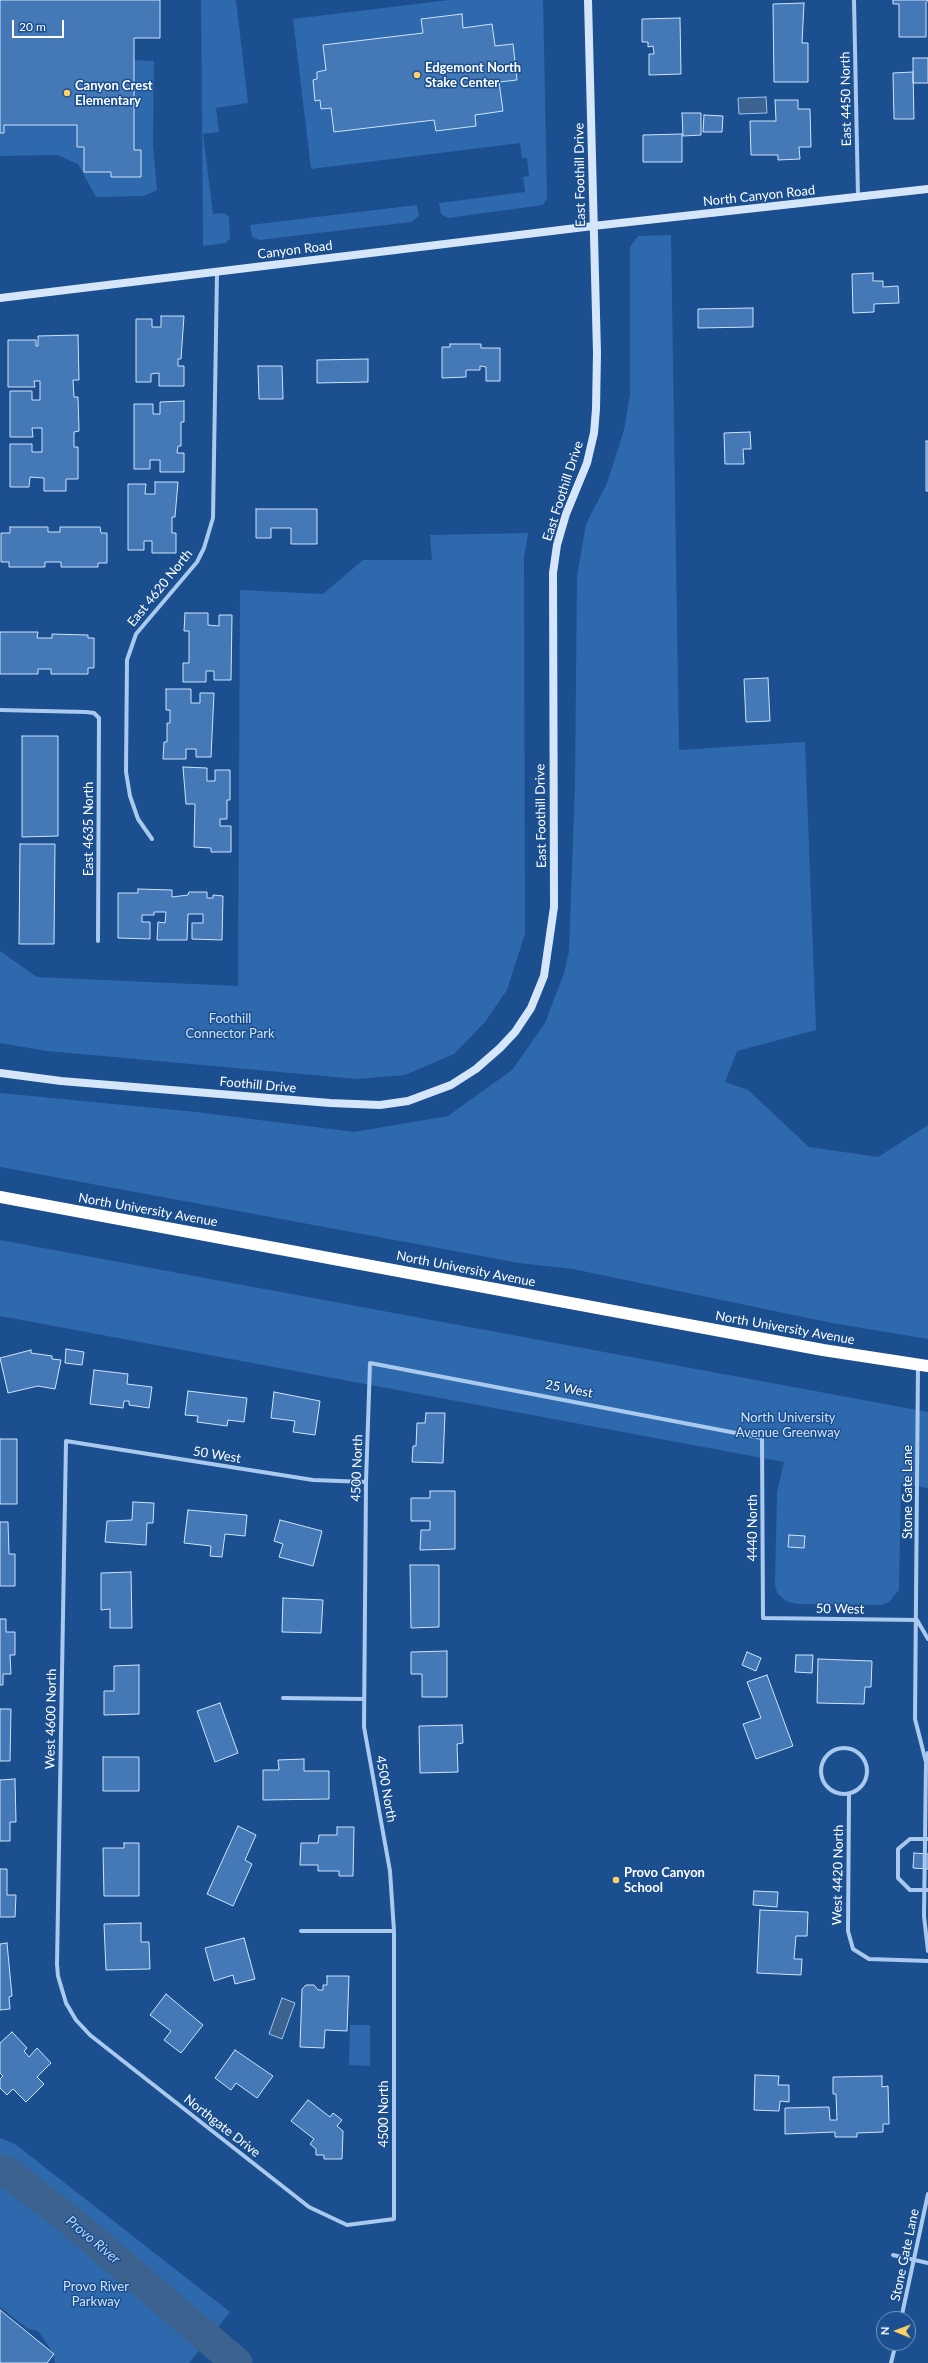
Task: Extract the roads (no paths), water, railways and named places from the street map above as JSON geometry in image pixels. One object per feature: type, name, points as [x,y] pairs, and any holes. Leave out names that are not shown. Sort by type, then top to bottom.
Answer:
[{"type":"highway","name":"North University Avenue","points":[[0,1197],[823,1350],[923,1365]]},
{"type":"main road","name":"East Foothill Drive","points":[[500,1048],[515,1032],[531,1008],[544,976],[549,953],[554,907],[553,573],[563,526],[587,463],[594,433],[597,353],[588,0]]},
{"type":"main road","name":"North Canyon Road","points":[[593,226],[928,189]]},
{"type":"main road","name":"Canyon Road","points":[[0,298],[217,273],[593,226]]},
{"type":"main road","name":"Foothill Drive","points":[[0,1072],[61,1082],[330,1103],[380,1105],[408,1101],[451,1085],[476,1069],[500,1048]]},
{"type":"street","name":"East 4450 North","points":[[854,0],[858,197]]},
{"type":"street","name":"East 4620 North","points":[[152,839],[138,819],[130,796],[126,772],[127,660],[136,634],[197,562],[204,548],[214,518],[217,273]]},
{"type":"street","name":"East 4635 North","points":[[0,710],[86,712],[94,713],[99,718],[98,941]]},
{"type":"street","name":"25 West","points":[[370,1363],[762,1438]]},
{"type":"street","name":"4500 North","points":[[370,1363],[366,1482],[364,1727],[390,1871],[394,1931],[394,2219]]},
{"type":"street","name":"Stone Gate Lane","points":[[923,1365],[915,1719],[926,1762]]},
{"type":"street","name":"4440 North","points":[[762,1438],[763,1618]]},
{"type":"street","name":"50 West","points":[[66,1441],[313,1480],[366,1482]]},
{"type":"street","name":"West 4600 North","points":[[64,1996],[57,1964],[66,1441]]},
{"type":"street","name":"50 West","points":[[763,1618],[917,1620]]},
{"type":"street","points":[[917,1620],[928,1639]]},
{"type":"street","points":[[283,1698],[364,1699]]},
{"type":"street","points":[[848,1748],[856,1751],[863,1757],[866,1766],[867,1775],[864,1783],[858,1790],[849,1794],[840,1794],[832,1791],[826,1785],[822,1777],[821,1768],[824,1759],[830,1752],[839,1749],[848,1748]]},
{"type":"street","name":"Stone Gate Lane","points":[[928,1753],[926,1762],[926,1890],[924,1916],[928,1951]]},
{"type":"street","name":"West 4420 North","points":[[849,1794],[848,1931],[853,1950],[869,1959],[928,1961]]},
{"type":"street","points":[[926,1839],[910,1839],[898,1849],[898,1878],[910,1890],[926,1890]]},
{"type":"street","points":[[301,1930],[394,1931]]},
{"type":"street","name":"Northgate Drive","points":[[64,1996],[76,2020],[90,2035],[309,2208],[347,2225],[394,2219]]},
{"type":"street","name":"Stone Gate Lane","points":[[903,2311],[928,2194]]},
{"type":"street","points":[[893,2255],[928,2263]]},
{"type":"street","points":[[891,2363],[894,2351]]},
{"type":"waterway","name":"Provo River","points":[[0,2170],[6,2171],[72,2222],[237,2363]]},
{"type":"place","name":"Edgemont North Stake Center","points":[[417,75]]},
{"type":"place","name":"Canyon Crest Elementary","points":[[67,93]]},
{"type":"place","name":"Provo Canyon School","points":[[616,1880]]},
{"type":"park label","name":"Foothill Connector Park","points":[[230,1026]]},
{"type":"park label","name":"North University Avenue Greenway","points":[[788,1426]]},
{"type":"park label","name":"Provo River Parkway","points":[[96,2294]]}]
